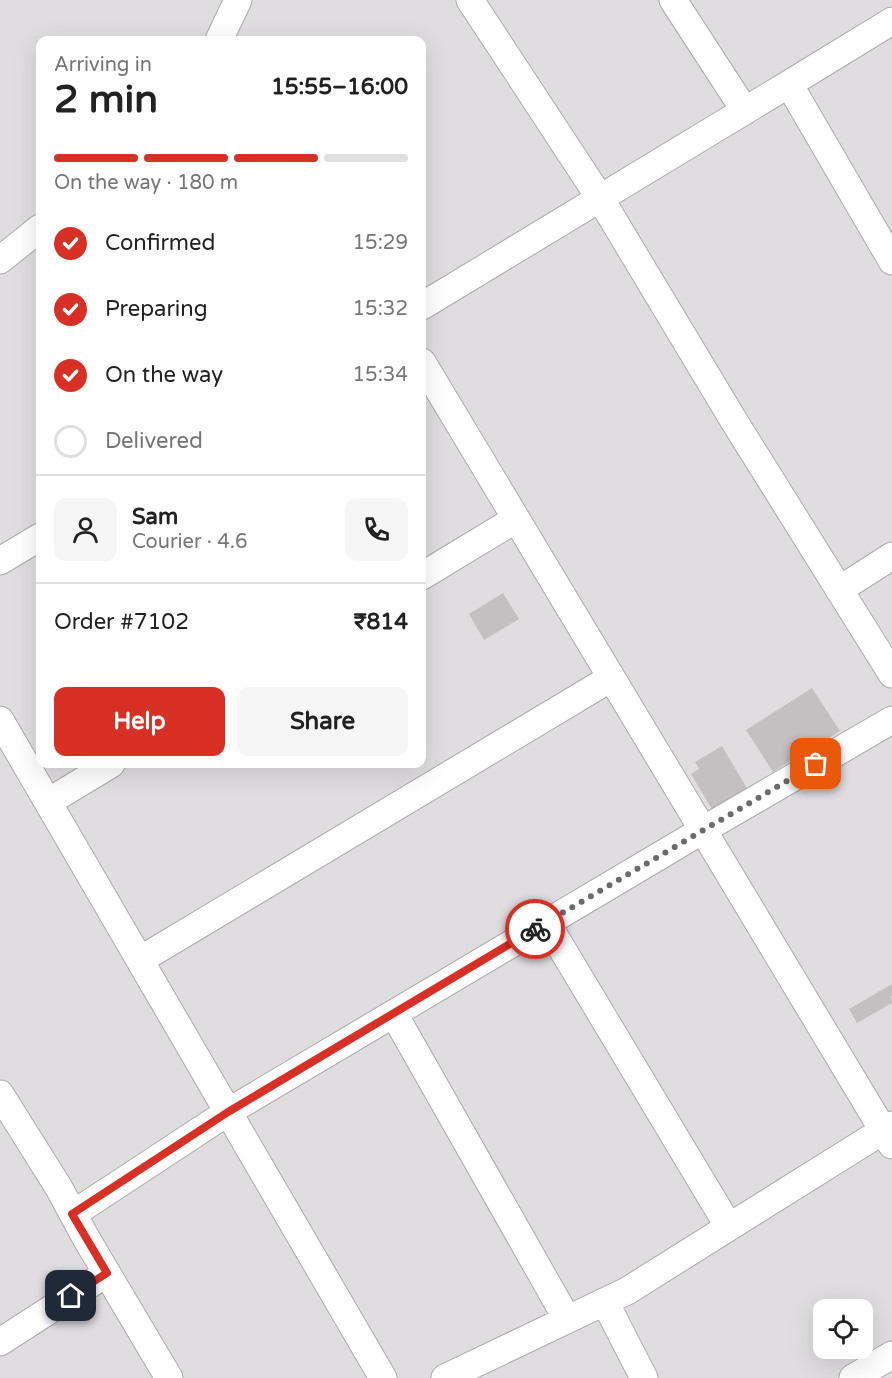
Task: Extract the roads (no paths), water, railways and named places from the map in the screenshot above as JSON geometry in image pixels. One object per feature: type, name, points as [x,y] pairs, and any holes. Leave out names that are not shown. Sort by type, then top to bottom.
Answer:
[{"type":"street","points":[[221,36],[238,0]]},
{"type":"street","points":[[470,0],[600,198],[734,421],[892,674]]},
{"type":"street","points":[[673,0],[745,111]]},
{"type":"street","points":[[426,304],[892,21]]},
{"type":"street","points":[[789,84],[892,261]]},
{"type":"street","points":[[0,260],[36,231]]},
{"type":"street","points":[[426,369],[703,830],[889,1133],[729,1227],[627,1291],[445,1378]]},
{"type":"street","points":[[426,574],[516,519]]},
{"type":"street","points":[[0,561],[36,539]]},
{"type":"street","points":[[839,590],[892,556]]},
{"type":"street","points":[[140,960],[611,678]]},
{"type":"street","points":[[0,720],[383,1378]]},
{"type":"street","points":[[72,1214],[228,1112],[546,922],[892,720]]},
{"type":"street","points":[[48,802],[104,768]]},
{"type":"street","points":[[546,922],[729,1227]]},
{"type":"street","points":[[394,1014],[567,1319]]},
{"type":"street","points":[[0,1094],[59,1188],[169,1378]]},
{"type":"street","points":[[0,1342],[107,1273]]},
{"type":"street","points":[[604,1302],[644,1378]]},
{"type":"street","points":[[853,1378],[892,1355]]}]
